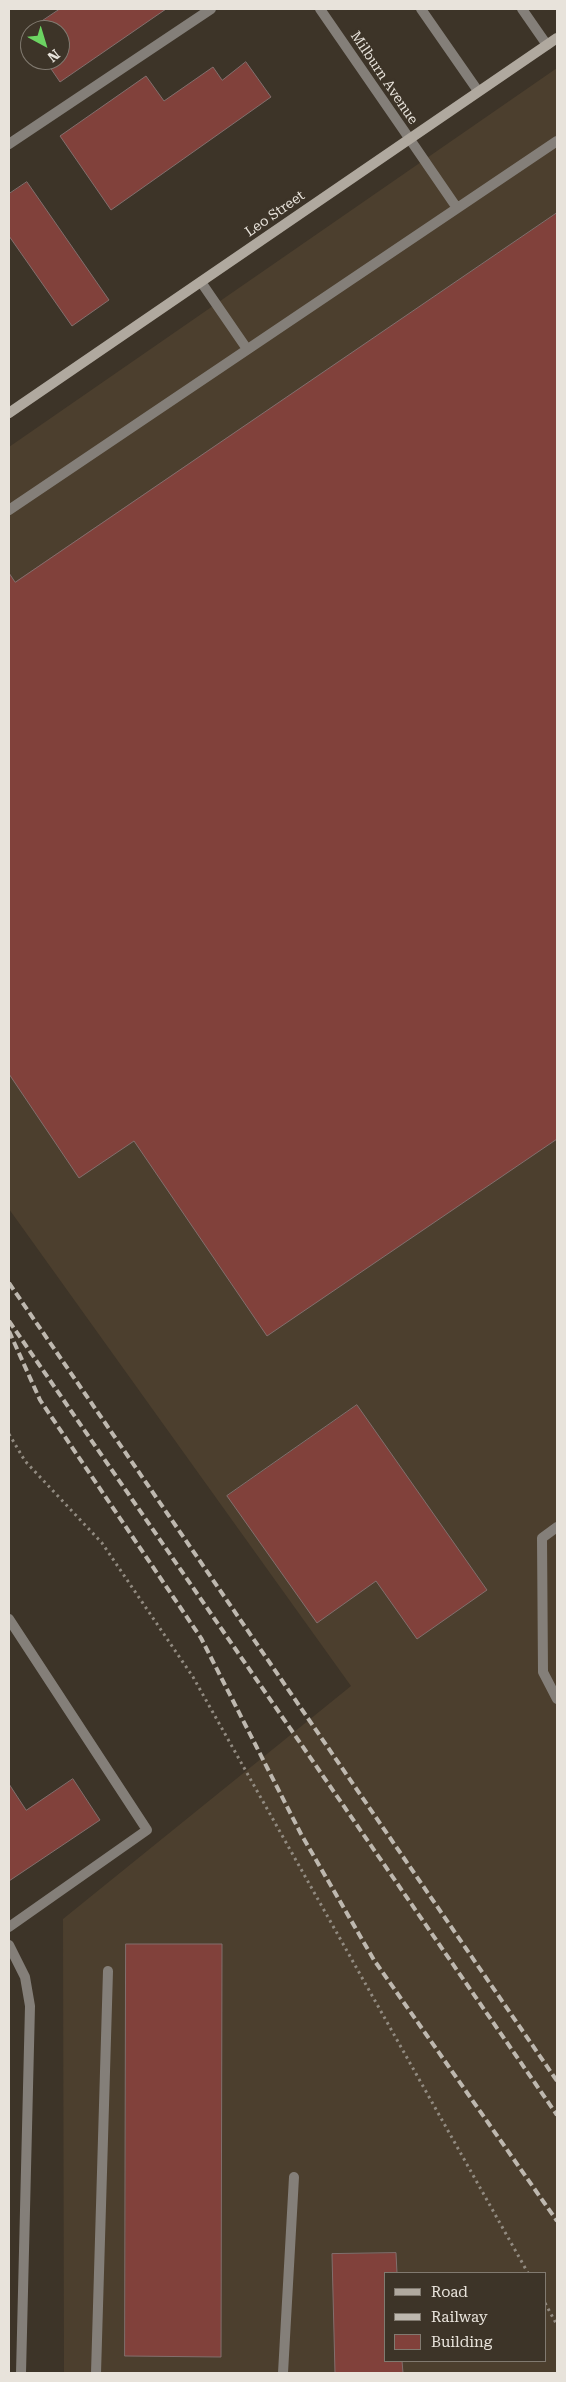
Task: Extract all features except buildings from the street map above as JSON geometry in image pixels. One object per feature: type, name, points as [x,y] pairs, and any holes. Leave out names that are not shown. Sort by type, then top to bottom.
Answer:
[{"type":"street","points":[[9,144],[211,9]]},
{"type":"street","name":"Milburn Avenue","points":[[320,9],[457,208]]},
{"type":"street","points":[[421,9],[478,91]]},
{"type":"street","points":[[522,9],[547,45]]},
{"type":"street","name":"Leo Street","points":[[9,413],[557,38]]},
{"type":"street","points":[[9,510],[557,141]]},
{"type":"street","points":[[201,282],[247,349]]},
{"type":"street","points":[[557,1528],[542,1538],[543,1672],[557,1699]]},
{"type":"street","points":[[9,1619],[147,1830],[9,1927]]},
{"type":"street","points":[[9,1945],[25,1977],[30,2006],[23,2213],[21,2373]]},
{"type":"street","points":[[96,2373],[108,1971]]},
{"type":"street","points":[[283,2373],[294,2177]]},
{"type":"path","points":[[9,1434],[25,1461],[102,1543],[193,1677],[527,2272]]},
{"type":"path","points":[[546,2305],[557,2325]]},
{"type":"shaded area","points":[[557,68],[557,2373],[64,2373],[63,1919],[351,1686],[9,1209],[9,447]]},
{"type":"railway","points":[[9,1283],[557,2081]]},
{"type":"railway","points":[[9,1321],[557,2115]]},
{"type":"railway","points":[[9,1331],[40,1400],[201,1638],[301,1834],[374,1960],[557,2221]]}]
